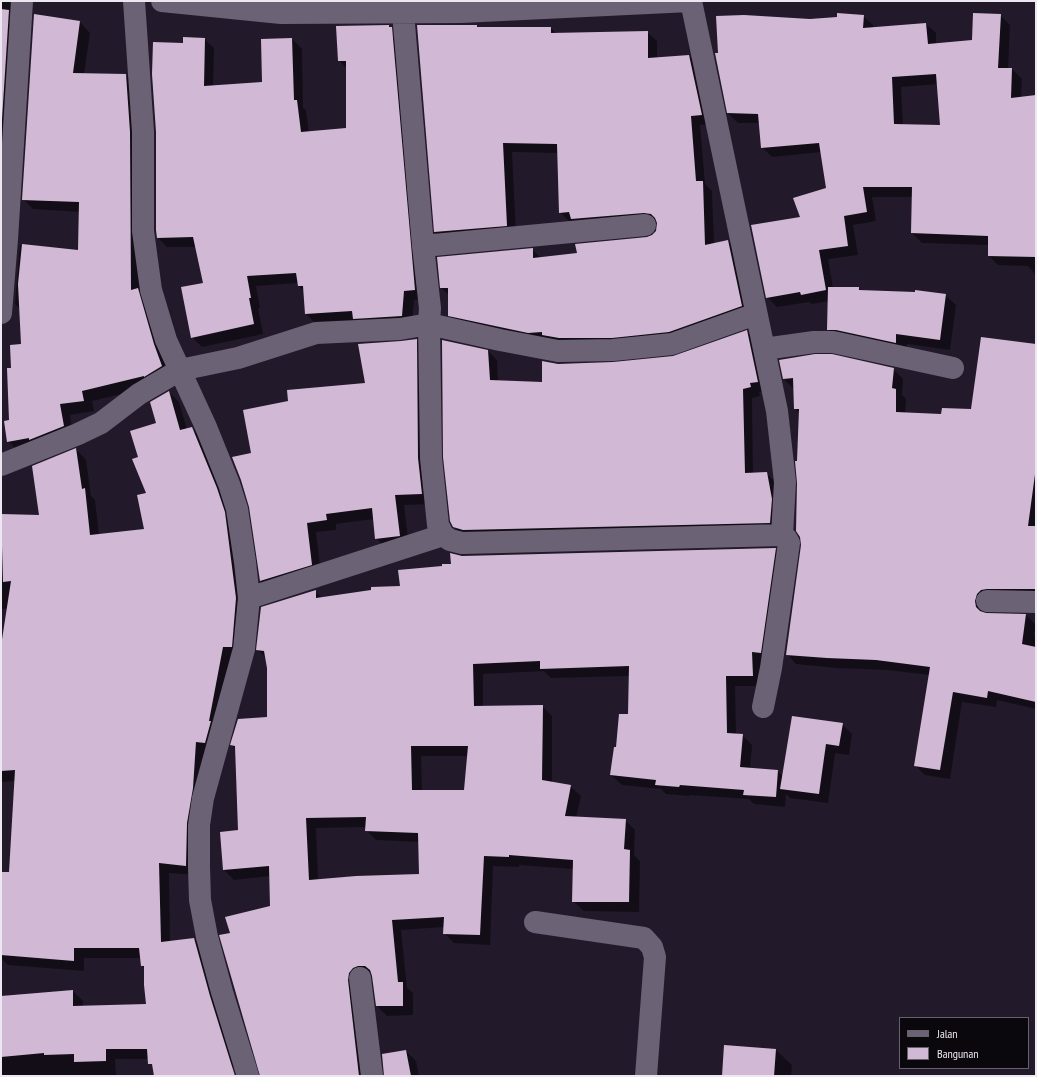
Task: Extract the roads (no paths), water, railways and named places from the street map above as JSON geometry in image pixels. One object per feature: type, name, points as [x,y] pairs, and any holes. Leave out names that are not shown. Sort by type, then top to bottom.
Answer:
[{"type":"street","points":[[1,313],[8,232],[22,1]]},
{"type":"street","points":[[134,1],[143,132],[143,231],[151,290],[166,340],[209,434],[229,484],[237,509],[249,598],[244,648],[203,798],[199,826],[198,867],[200,900],[207,937],[248,1076]]},
{"type":"street","points":[[162,1],[281,13],[403,7],[461,12],[602,3],[690,1],[777,411],[785,482],[782,535]]},
{"type":"street","points":[[403,7],[423,246],[430,308],[431,458],[438,525],[443,535],[450,540],[462,543],[782,535],[789,543],[771,668],[763,708]]},
{"type":"street","points":[[423,246],[645,226]]},
{"type":"street","points":[[1,465],[78,434],[101,423],[139,394],[180,370],[238,358],[316,332],[400,329],[429,324],[558,351],[613,350],[672,344],[756,314]]},
{"type":"street","points":[[764,349],[814,342],[833,342],[953,368]]},
{"type":"street","points":[[249,598],[443,535]]},
{"type":"street","points":[[987,601],[1036,602]]},
{"type":"street","points":[[535,922],[644,938],[652,947],[655,957],[646,1076]]},
{"type":"street","points":[[360,978],[372,1076]]}]
